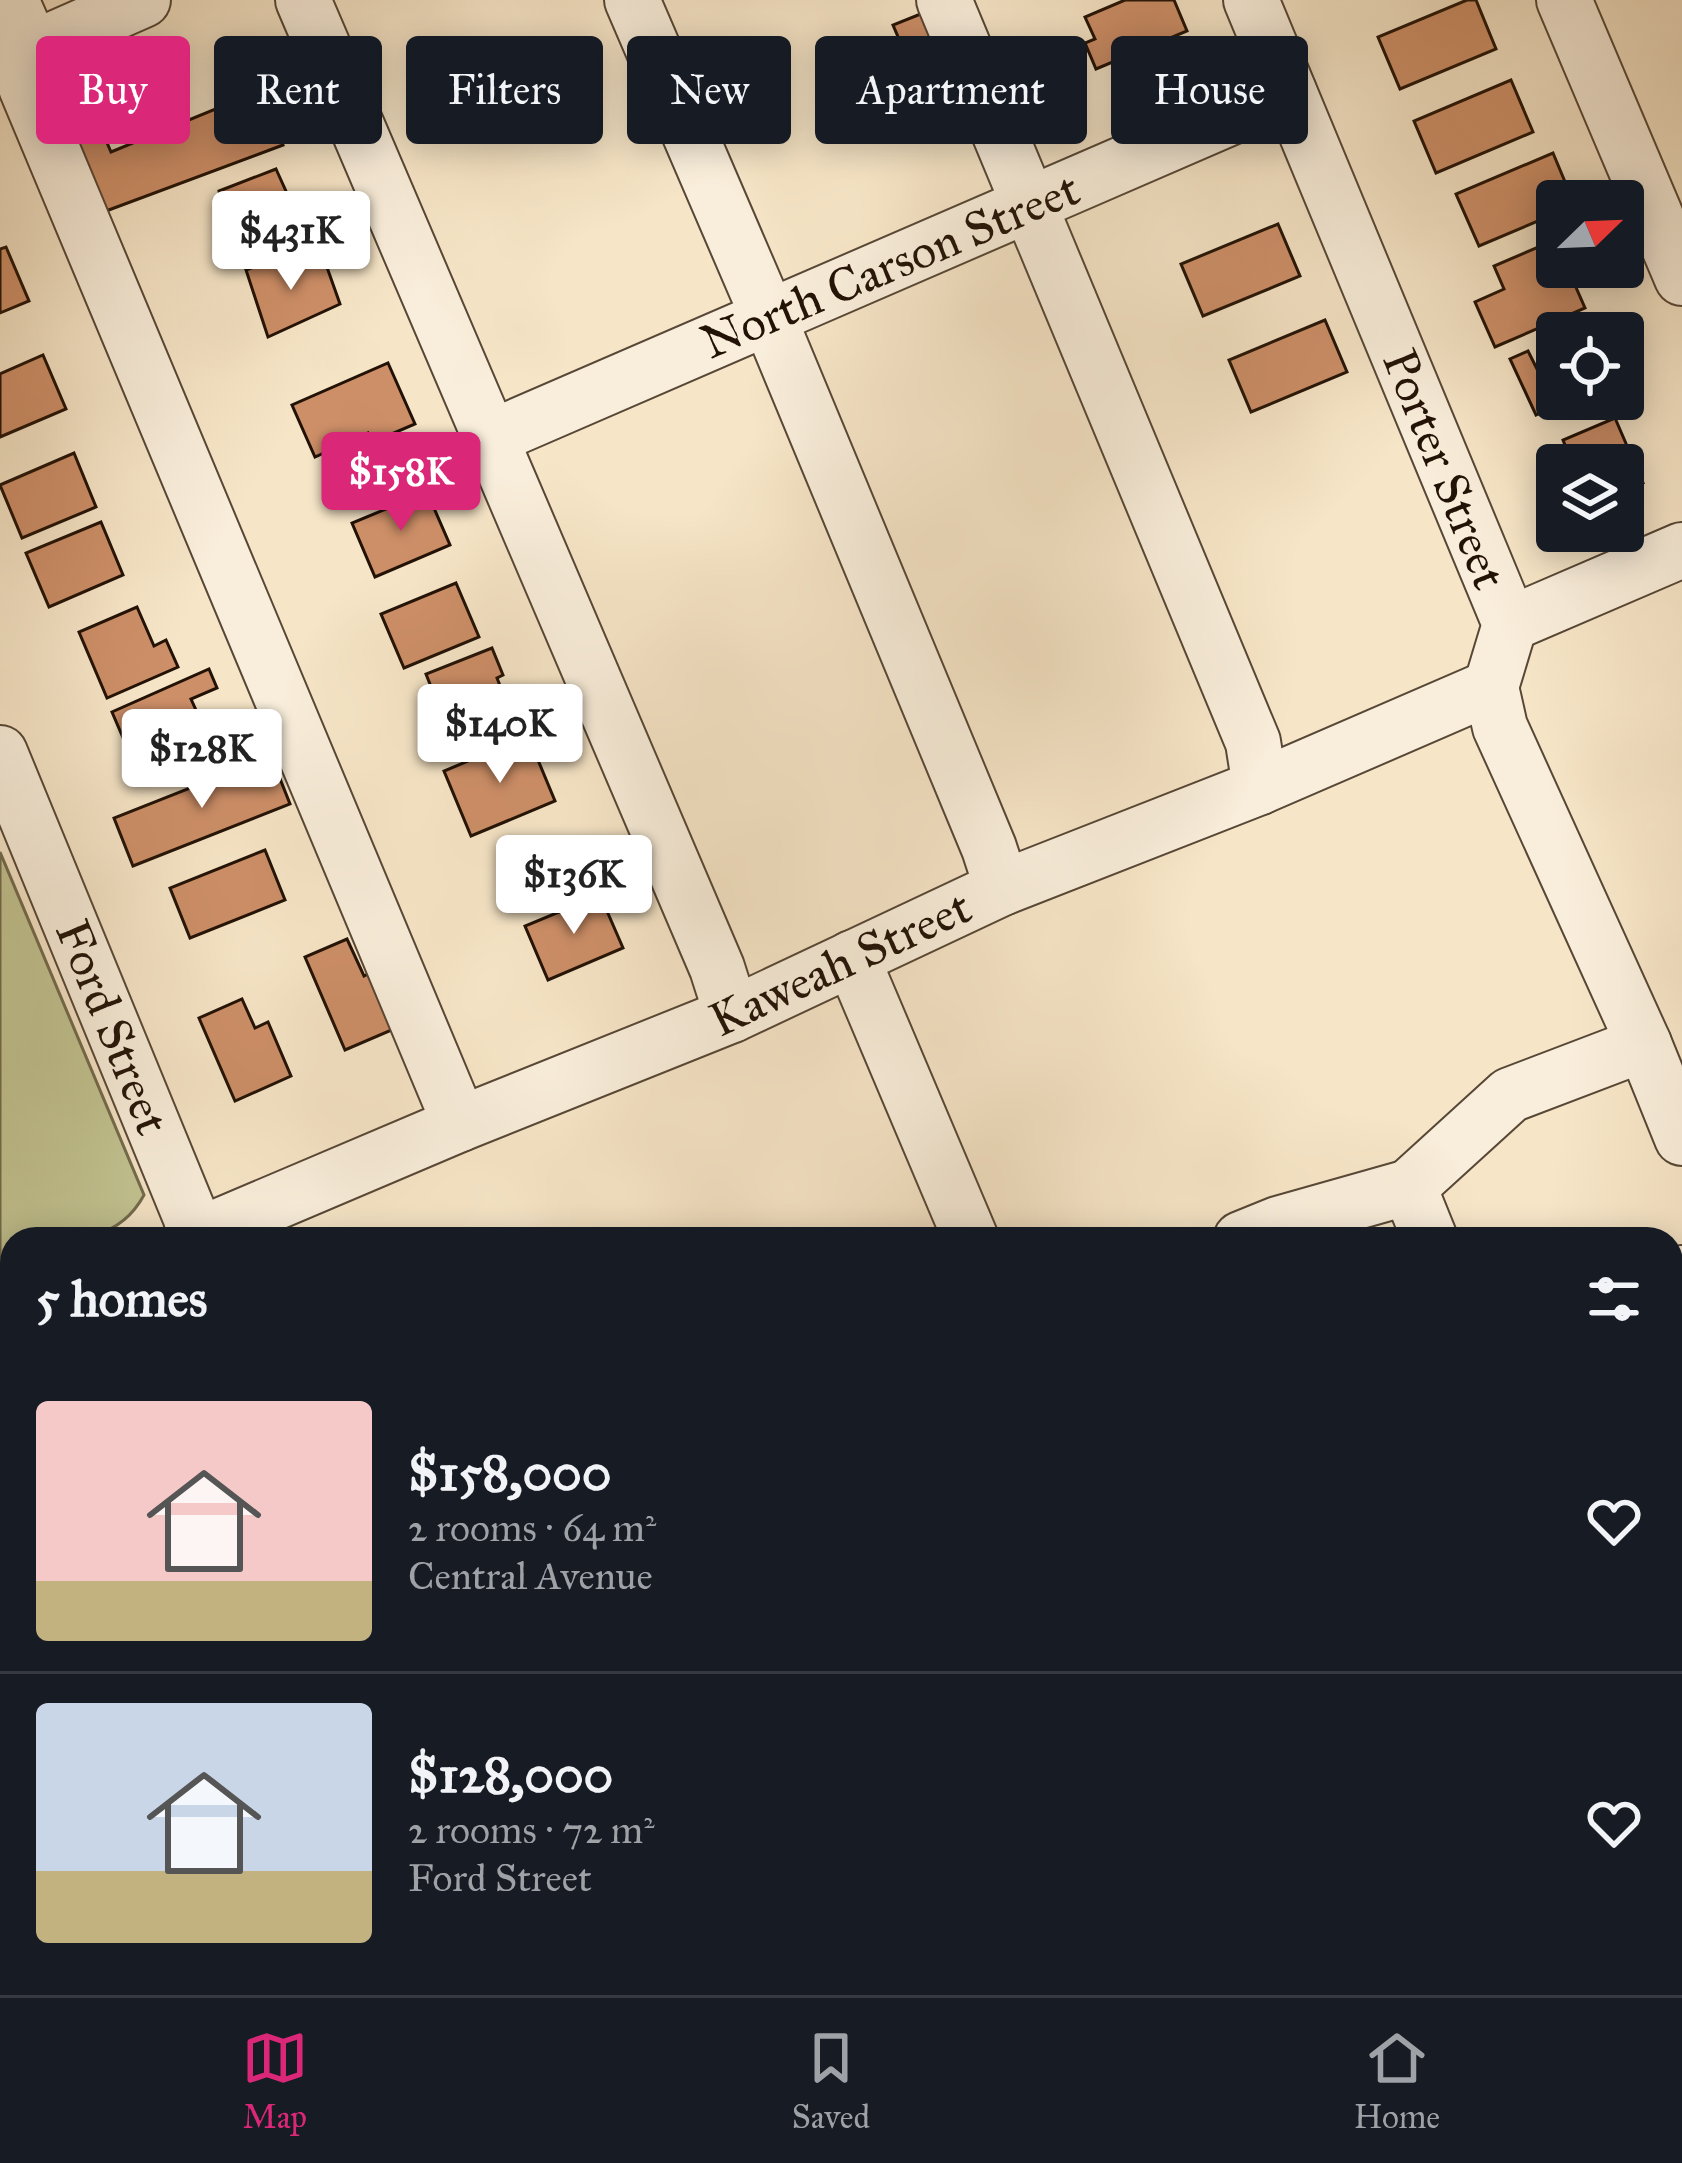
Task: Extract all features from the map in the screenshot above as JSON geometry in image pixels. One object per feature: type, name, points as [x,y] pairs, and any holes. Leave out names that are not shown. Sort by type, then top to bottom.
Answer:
[{"type":"street","points":[[11,0],[16,56],[26,87],[460,1124]]},
{"type":"street","points":[[16,56],[143,0]]},
{"type":"street","points":[[302,0],[717,968],[732,1016]]},
{"type":"street","points":[[632,0],[768,316],[1002,889]]},
{"type":"street","points":[[944,0],[1253,742],[1260,787]]},
{"type":"street","name":"Porter Street","points":[[1251,0],[1266,36]]},
{"type":"street","points":[[1564,0],[1682,278]]},
{"type":"street","name":"Porter Street","points":[[1308,138],[1510,625],[1491,687]]},
{"type":"street","name":"North Carson Street","points":[[490,438],[1172,144]]},
{"type":"street","points":[[1510,625],[1682,550]]},
{"type":"street","points":[[1491,687],[1500,727],[1682,1138]]},
{"type":"street","name":"Kaweah Street","points":[[218,1227],[732,1016],[1002,889],[1260,787],[1491,687]]},
{"type":"street","name":"Ford Street","points":[[0,753],[60,945],[189,1227]]},
{"type":"street","points":[[852,958],[966,1227]]},
{"type":"street","points":[[1270,1227],[1409,1187],[1510,1095],[1644,1044]]},
{"type":"street","points":[[1409,1187],[1425,1227]]},
{"type":"green space","points":[[0,852],[144,1195],[113,1227],[0,1227]]},
{"type":"building","points":[[1125,0],[1174,0],[1187,31],[1175,36],[1111,36],[1111,63],[1096,69],[1087,48],[1087,42],[1095,39],[1085,17]]},
{"type":"building","points":[[1476,0],[1496,49],[1400,89],[1378,37]]},
{"type":"building","points":[[933,9],[945,36],[898,36],[893,25]]},
{"type":"building","points":[[1511,80],[1533,132],[1436,173],[1414,121]]},
{"type":"building","points":[[214,110],[214,144],[283,145],[98,214],[67,144],[108,144],[111,152],[130,144],[190,144],[190,120]]},
{"type":"building","points":[[1553,153],[1564,180],[1536,180],[1536,222],[1479,246],[1456,194]]},
{"type":"building","points":[[276,169],[299,220],[230,252],[219,191]]},
{"type":"building","points":[[1278,224],[1300,276],[1203,316],[1181,264]]},
{"type":"building","points":[[6,247],[29,301],[0,313],[0,249]]},
{"type":"building","points":[[1536,248],[1536,288],[1576,288],[1585,308],[1536,312],[1536,329],[1495,347],[1475,302],[1504,289],[1494,266]]},
{"type":"building","points":[[323,256],[340,304],[268,337],[246,270],[278,258],[286,276]]},
{"type":"building","points":[[1325,320],[1347,372],[1251,412],[1229,360]]},
{"type":"building","points":[[1528,351],[1536,367],[1536,415],[1510,359]]},
{"type":"building","points":[[43,355],[66,409],[0,437],[0,374]]},
{"type":"building","points":[[388,363],[415,424],[373,442],[368,433],[315,457],[292,405]]},
{"type":"building","points":[[1616,420],[1626,444],[1565,444],[1563,440]]},
{"type":"building","points":[[74,453],[96,507],[22,538],[0,485]]},
{"type":"building","points":[[427,492],[450,545],[375,577],[352,523]]},
{"type":"building","points":[[101,522],[123,575],[49,607],[26,553]]},
{"type":"building","points":[[456,583],[479,637],[404,668],[381,614]]},
{"type":"building","points":[[137,607],[154,646],[166,640],[178,667],[107,698],[79,632]]},
{"type":"building","points":[[492,648],[503,675],[497,678],[513,718],[453,742],[426,674]]},
{"type":"building","points":[[209,669],[217,688],[191,699],[210,741],[165,761],[150,728],[124,740],[112,712]]},
{"type":"building","points":[[528,736],[555,801],[471,836],[444,771]]},
{"type":"building","points":[[271,756],[290,804],[133,866],[114,818]]},
{"type":"building","points":[[265,850],[285,900],[190,938],[170,888]]},
{"type":"building","points":[[600,895],[623,948],[548,980],[525,926]]},
{"type":"building","points":[[347,939],[364,976],[370,973],[394,1029],[345,1050],[305,957]]},
{"type":"building","points":[[242,999],[255,1028],[268,1022],[291,1076],[235,1101],[199,1018]]}]
